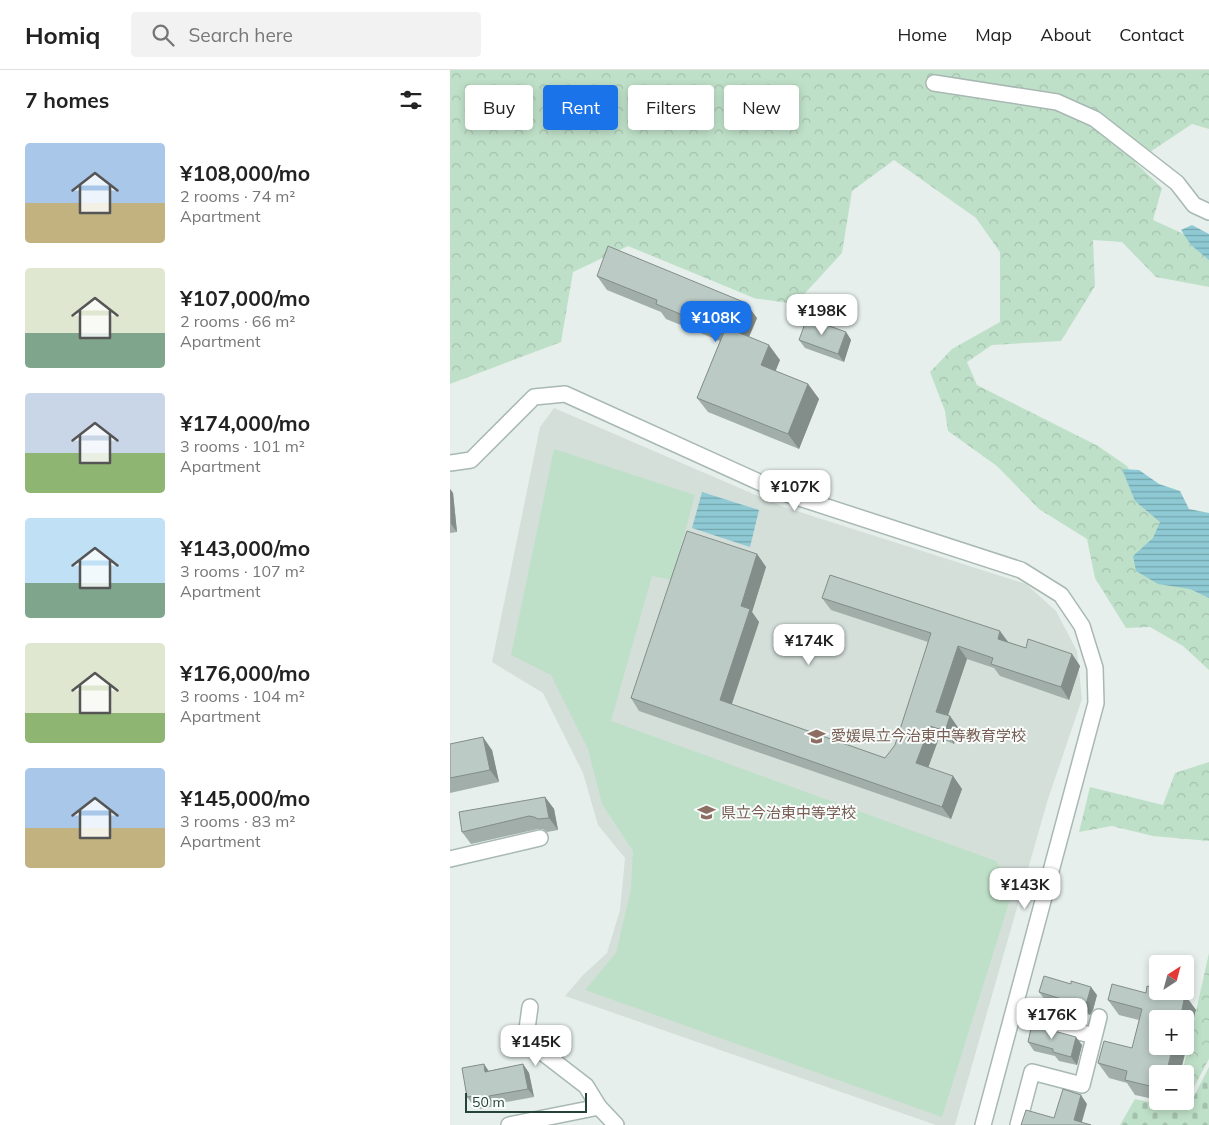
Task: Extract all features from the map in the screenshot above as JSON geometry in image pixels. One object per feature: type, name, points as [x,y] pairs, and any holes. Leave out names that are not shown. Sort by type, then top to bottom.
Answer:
[{"type":"street","points":[[934,83],[1057,102],[1095,119],[1177,183],[1194,205],[1209,212]]},
{"type":"street","points":[[450,463],[471,460],[534,397],[564,394],[781,492],[1021,570],[1061,596],[1082,626],[1096,668],[1096,703],[983,1125]]},
{"type":"street","points":[[450,859],[540,838]]},
{"type":"street","points":[[530,1007],[527,1029],[538,1049],[586,1086],[599,1107],[616,1125]]},
{"type":"street","points":[[1018,1125],[1032,1072],[1082,1086],[1099,1017]]},
{"type":"street","points":[[1041,1022],[1094,1036]]},
{"type":"street","points":[[508,1125],[599,1107]]},
{"type":"shaded area","name":"愛媛県立今治東中等教育学校","points":[[554,408],[784,507],[1026,584],[1056,611],[1077,651],[1082,699],[1048,799],[955,1125],[936,1125],[565,996],[583,975],[607,953],[620,910],[625,858],[598,825],[583,773],[543,693],[492,662],[540,427]]},
{"type":"green space","points":[[450,70],[1209,70],[1209,129],[1192,124],[1135,162],[1162,188],[1153,220],[1197,240],[1209,249],[1209,287],[1156,277],[1122,242],[1093,240],[1095,286],[1061,341],[992,345],[967,362],[977,385],[1098,446],[1127,466],[1143,495],[1209,581],[1209,670],[1183,646],[1150,627],[1126,628],[1095,578],[1087,539],[1039,509],[997,466],[948,431],[945,411],[930,372],[952,349],[1000,322],[1000,252],[976,218],[894,160],[852,191],[842,253],[795,304],[754,298],[628,246],[573,272],[561,342],[450,384]]},
{"type":"green space","points":[[554,449],[695,495],[672,580],[652,576],[611,721],[996,861],[1013,890],[942,1117],[585,990],[616,953],[631,889],[633,851],[602,804],[588,749],[551,675],[511,655]]},
{"type":"green space","points":[[1209,762],[1209,841],[1153,836],[1112,826],[1079,832],[1090,787],[1163,805],[1175,773]]},
{"type":"green space","points":[[1209,953],[1209,1059],[1194,1087],[1194,1065],[1184,1065],[1186,1055],[1194,1055],[1194,1020]]},
{"type":"green space","points":[[1209,1067],[1209,1125],[1120,1125],[1135,1099],[1149,1102],[1149,1110],[1194,1110],[1194,1096]]},
{"type":"water","points":[[1192,225],[1209,234],[1209,260],[1191,245],[1181,230]]},
{"type":"water","points":[[1122,469],[1139,470],[1159,484],[1180,491],[1189,509],[1209,513],[1209,598],[1190,589],[1158,584],[1136,571],[1133,556],[1153,538],[1160,522],[1135,501]]},
{"type":"water","points":[[702,492],[759,510],[750,547],[692,528]]},
{"type":"building","points":[[608,246],[746,303],[735,331],[769,345],[761,365],[808,384],[788,434],[697,398],[724,332],[656,304],[657,300],[597,276]]},
{"type":"building","points":[[807,318],[846,332],[838,354],[799,340]]},
{"type":"building","points":[[687,531],[757,554],[741,606],[750,609],[720,700],[885,758],[895,745],[931,633],[822,598],[830,575],[1000,631],[998,639],[1026,648],[1028,639],[1072,654],[1061,687],[991,664],[993,658],[958,646],[936,712],[950,716],[945,731],[930,726],[916,763],[953,776],[942,807],[631,698]]},
{"type":"building","points":[[483,737],[490,770],[450,778],[450,744]]},
{"type":"building","points":[[545,797],[549,818],[538,819],[529,816],[462,832],[459,812]]},
{"type":"building","points":[[1044,976],[1071,984],[1071,981],[1091,987],[1084,1006],[1039,992]]},
{"type":"building","points":[[1112,984],[1146,993],[1147,986],[1149,987],[1149,1000],[1184,1000],[1182,1010],[1149,1010],[1149,1055],[1171,1055],[1168,1065],[1149,1065],[1149,1086],[1125,1080],[1127,1071],[1098,1063],[1104,1041],[1132,1048],[1142,1009],[1108,1000]]},
{"type":"building","points":[[1032,1024],[1076,1037],[1071,1057],[1053,1052],[1053,1049],[1028,1042]]},
{"type":"building","points":[[484,1064],[485,1072],[523,1064],[528,1089],[489,1096],[489,1098],[474,1101],[473,1096],[467,1097],[462,1068]]},
{"type":"building","points":[[1063,1089],[1081,1095],[1074,1120],[1091,1125],[1021,1125],[1026,1110],[1054,1118]]},
{"type":"place","name":"愛媛県立今治東中等教育学校","points":[[817,736]]},
{"type":"place","name":"県立今治東中等学校","points":[[707,813]]}]
